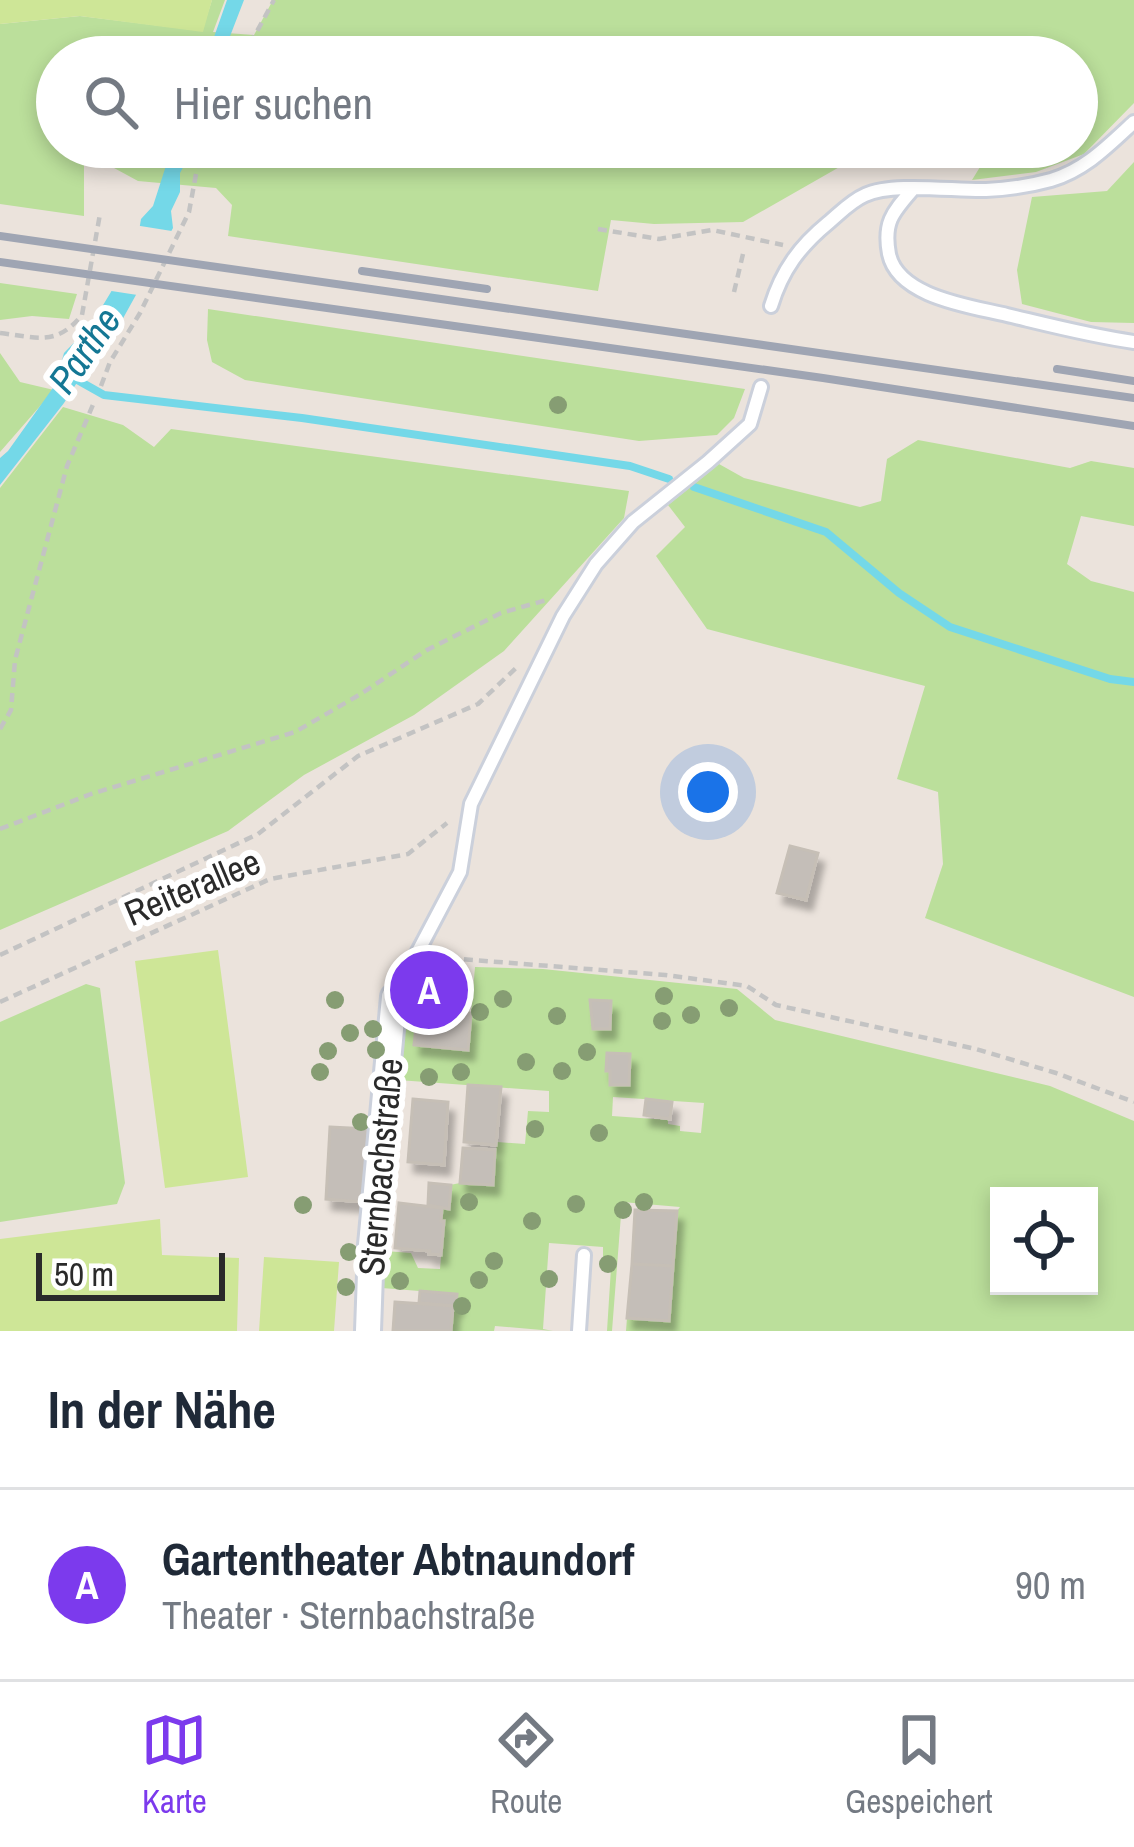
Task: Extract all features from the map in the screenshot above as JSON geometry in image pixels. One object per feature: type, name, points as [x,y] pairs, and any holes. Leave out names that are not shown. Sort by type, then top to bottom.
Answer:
[{"type":"street","name":"Sternbachstraße","points":[[368,1331],[371,1245],[394,997]]},
{"type":"lane","points":[[1098,155],[1134,122]]},
{"type":"lane","points":[[771,306],[783,272],[800,250],[870,192],[1019,187],[1076,168]]},
{"type":"lane","points":[[913,188],[888,223],[886,238],[891,264],[906,283],[941,298],[1089,335],[1134,341]]},
{"type":"lane","name":"Sternbachstraße","points":[[394,997],[460,872],[471,804],[562,616],[596,564],[633,522],[750,424],[760,387]]},
{"type":"lane","points":[[579,1331],[584,1255]]},
{"type":"path","points":[[254,36],[274,0]]},
{"type":"path","points":[[101,386],[189,212],[197,168]]},
{"type":"path","points":[[0,333],[53,339],[72,327],[82,315],[100,214]]},
{"type":"path","points":[[598,229],[659,239],[712,230],[800,250]]},
{"type":"path","points":[[734,292],[743,254]]},
{"type":"path","points":[[0,730],[10,710],[15,660],[67,466],[95,400]]},
{"type":"path","points":[[0,829],[91,794],[295,732],[427,650],[501,613],[579,591]]},
{"type":"path","points":[[0,955],[258,835],[358,756],[478,704],[520,665]]},
{"type":"path","name":"Reiterallee","points":[[0,1002],[270,879],[408,854],[471,804]]},
{"type":"path","points":[[416,956],[747,986],[776,1004],[976,1049],[1134,1102]]},
{"type":"green space","points":[[0,0],[212,0],[203,32],[80,16],[0,24]]},
{"type":"green space","points":[[212,0],[225,0],[213,32],[254,35],[273,0],[1134,0],[1134,103],[1098,140],[1098,36],[36,36],[36,168],[84,168],[84,216],[0,204],[0,24],[80,16],[202,31]]},
{"type":"green space","points":[[1134,162],[1134,323],[1091,322],[1022,304],[1017,270],[1032,197],[1107,191]]},
{"type":"green space","points":[[114,168],[838,168],[743,222],[611,220],[598,291],[228,236],[232,205],[216,188],[138,181]]},
{"type":"green space","points":[[979,168],[1047,168],[1036,172],[972,180]]},
{"type":"green space","points":[[0,283],[77,294],[69,319],[0,320]]},
{"type":"green space","points":[[208,309],[745,389],[734,418],[717,435],[639,441],[245,380],[212,362]]},
{"type":"green space","points":[[0,353],[20,382],[54,390],[0,452]]},
{"type":"green space","points":[[63,407],[123,425],[154,447],[171,429],[629,491],[624,518],[504,651],[414,715],[304,775],[228,831],[0,930],[0,488]]},
{"type":"green space","points":[[918,440],[1070,468],[1091,461],[1134,468],[1134,526],[1081,516],[1067,564],[1091,581],[1134,592],[1134,997],[925,918],[943,864],[938,792],[897,779],[925,686],[707,629],[656,556],[685,527],[668,505],[719,464],[744,478],[860,507],[881,501],[887,459]]},
{"type":"green space","points":[[218,950],[248,1177],[165,1188],[135,961]]},
{"type":"green space","points":[[475,967],[543,969],[737,989],[775,1020],[1050,1086],[1134,1121],[1134,1331],[626,1331],[627,1318],[669,1320],[680,1207],[622,1202],[612,1331],[607,1331],[611,1268],[603,1265],[603,1247],[549,1243],[543,1329],[553,1331],[495,1326],[494,1331],[451,1331],[457,1294],[382,1288],[385,1251],[411,1253],[418,1268],[440,1269],[442,1208],[448,1209],[450,1185],[492,1184],[497,1142],[525,1144],[528,1111],[549,1112],[549,1091],[398,1080],[404,1019],[416,1020],[415,1045],[468,1049]],"holes":[[[613,1097],[704,1103],[701,1133],[680,1131],[680,1126],[668,1120],[612,1116]]]},
{"type":"green space","points":[[86,984],[100,988],[125,1183],[117,1204],[0,1222],[0,1022]]},
{"type":"green space","points":[[160,1219],[162,1255],[239,1258],[237,1331],[0,1331],[0,1239]]},
{"type":"green space","points":[[264,1257],[339,1262],[334,1331],[259,1331]]},
{"type":"water","points":[[227,0],[244,0],[230,36],[214,36]]},
{"type":"water","name":"Parthe","points":[[165,168],[183,168],[180,192],[171,211],[173,228],[116,331],[0,485],[0,458],[55,385],[64,353],[91,325],[117,282],[138,237],[141,219],[153,206]]},
{"type":"pier","points":[[134,225],[178,232],[144,296],[105,290]]},
{"type":"building","points":[[790,846],[818,853],[806,900],[777,893]]},
{"type":"building","points":[[590,1000],[611,1001],[610,1029],[593,1029]]},
{"type":"building","points":[[418,1008],[471,1013],[468,1050],[414,1045]]},
{"type":"building","points":[[607,1053],[630,1054],[629,1085],[610,1085]]},
{"type":"building","points":[[468,1085],[501,1087],[496,1145],[464,1142]]},
{"type":"building","points":[[413,1099],[448,1102],[444,1165],[408,1162]]},
{"type":"building","points":[[646,1099],[672,1102],[670,1119],[644,1115]]},
{"type":"building","points":[[330,1127],[368,1129],[363,1202],[326,1199]]},
{"type":"building","points":[[463,1148],[495,1150],[493,1185],[460,1183]]},
{"type":"building","points":[[429,1183],[451,1185],[449,1209],[428,1205]]},
{"type":"building","points":[[399,1203],[442,1208],[441,1255],[395,1248]]},
{"type":"building","points":[[635,1210],[677,1211],[673,1266],[632,1264]]},
{"type":"building","points":[[632,1264],[673,1266],[669,1321],[627,1318]]},
{"type":"building","points":[[420,1291],[457,1294],[456,1306],[419,1303]]},
{"type":"building","points":[[395,1302],[453,1306],[451,1331],[393,1331]]},
{"type":"waterway","name":"Parthe","points":[[72,377],[104,395],[302,418],[630,466],[669,479]]},
{"type":"waterway","points":[[694,487],[826,532],[899,593],[950,627],[1110,679],[1134,682]]},
{"type":"railway","points":[[0,236],[1134,398]]},
{"type":"railway","points":[[0,262],[1134,426]]},
{"type":"railway","points":[[362,271],[487,289]]},
{"type":"railway","points":[[1057,369],[1134,381]]},
{"type":"place","name":"Gartentheater Abtnaundorf","points":[[429,990]]}]
